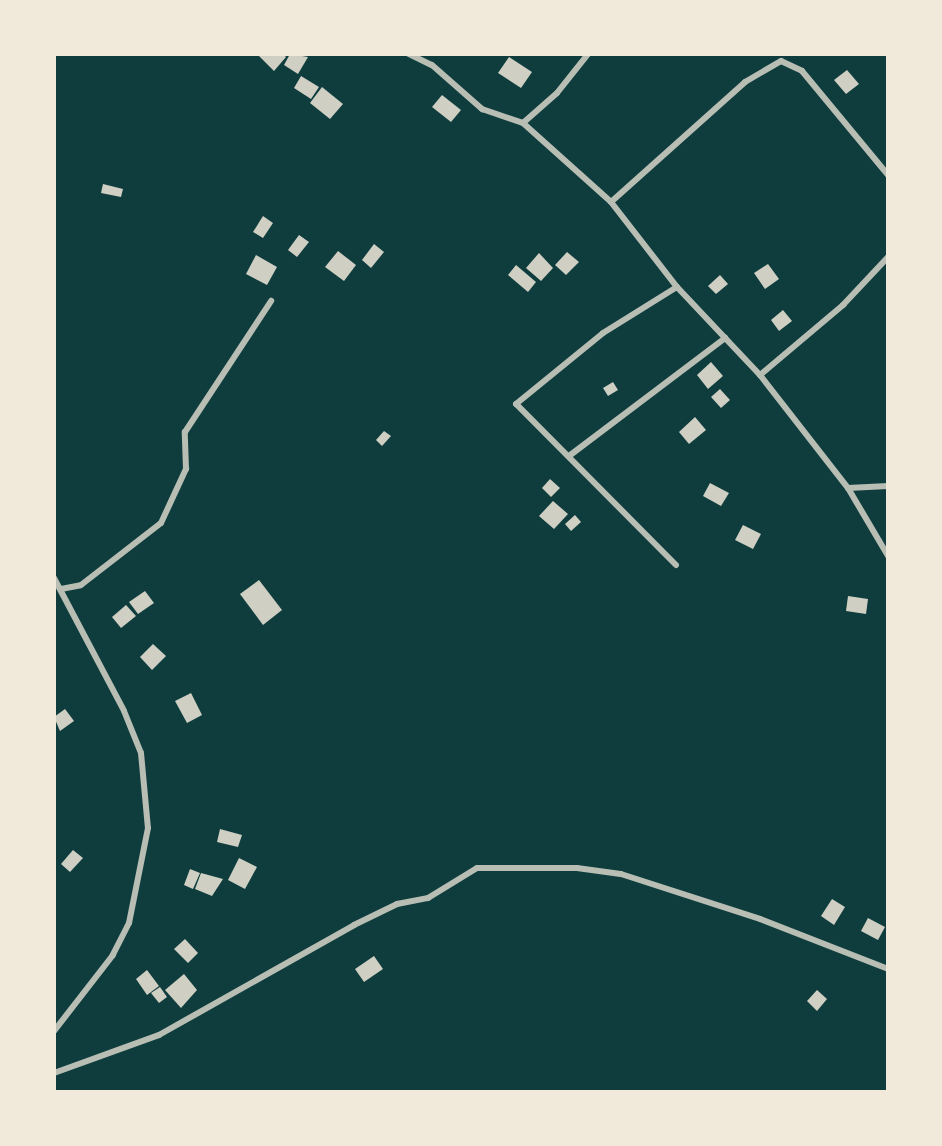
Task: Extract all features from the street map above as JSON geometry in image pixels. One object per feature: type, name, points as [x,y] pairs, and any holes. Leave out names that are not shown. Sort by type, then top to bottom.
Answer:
[{"type":"street","points":[[410,54],[432,65],[482,110],[523,123],[611,202],[677,287],[761,375],[848,488],[888,556]]},
{"type":"street","points":[[523,123],[557,93],[588,54]]},
{"type":"street","points":[[611,202],[745,82],[781,61],[802,71],[888,175]]},
{"type":"street","points":[[761,375],[843,305],[888,257]]},
{"type":"street","points":[[676,565],[516,404],[603,333],[677,287]]},
{"type":"street","points":[[61,589],[81,585],[167,514],[186,469],[185,432],[271,301]]},
{"type":"street","points":[[569,456],[725,338]]},
{"type":"street","points":[[848,488],[888,486]]},
{"type":"street","points":[[54,578],[141,753],[148,828],[129,923],[113,955],[54,1031]]},
{"type":"street","points":[[54,1073],[159,1035],[354,925],[397,904],[428,898],[477,868],[577,867],[621,874],[760,919],[888,969]]},
{"type":"building","points":[[257,54],[283,54],[286,57],[274,71]]},
{"type":"building","points":[[290,54],[308,57],[298,74],[284,65]]},
{"type":"building","points":[[509,57],[532,72],[521,88],[498,73]]},
{"type":"building","points":[[847,70],[859,84],[846,94],[834,80]]},
{"type":"building","points":[[301,76],[319,87],[311,99],[294,88]]},
{"type":"building","points":[[322,87],[343,104],[330,119],[310,103]]},
{"type":"building","points":[[442,95],[461,110],[451,122],[432,107]]},
{"type":"building","points":[[103,184],[123,189],[121,197],[101,193]]},
{"type":"building","points":[[263,216],[273,223],[263,238],[253,232]]},
{"type":"building","points":[[299,235],[309,242],[297,257],[288,250]]},
{"type":"building","points":[[374,244],[384,252],[371,268],[362,260]]},
{"type":"building","points":[[338,251],[356,265],[344,281],[325,267]]},
{"type":"building","points":[[567,252],[579,262],[566,275],[555,265]]},
{"type":"building","points":[[539,253],[553,268],[541,281],[526,268]]},
{"type":"building","points":[[256,255],[277,267],[267,285],[246,274]]},
{"type":"building","points":[[768,264],[779,279],[765,289],[754,273]]},
{"type":"building","points":[[516,265],[536,282],[528,292],[508,275]]},
{"type":"building","points":[[720,275],[728,284],[716,294],[708,286]]},
{"type":"building","points":[[783,310],[792,321],[779,331],[771,320]]},
{"type":"building","points":[[711,362],[723,376],[708,389],[697,375]]},
{"type":"building","points":[[613,382],[618,390],[608,396],[603,388]]},
{"type":"building","points":[[720,389],[730,400],[721,408],[711,397]]},
{"type":"building","points":[[695,417],[706,430],[689,444],[679,432]]},
{"type":"building","points":[[384,431],[391,436],[382,446],[376,440]]},
{"type":"building","points":[[550,479],[560,488],[551,497],[542,488]]},
{"type":"building","points":[[710,483],[729,493],[721,506],[703,496]]},
{"type":"building","points":[[553,501],[568,514],[554,529],[539,516]]},
{"type":"building","points":[[575,515],[581,522],[571,531],[565,524]]},
{"type":"building","points":[[743,525],[761,534],[753,549],[735,540]]},
{"type":"building","points":[[259,580],[282,610],[263,625],[240,594]]},
{"type":"building","points":[[145,591],[154,603],[138,614],[129,602]]},
{"type":"building","points":[[848,596],[868,599],[866,614],[846,611]]},
{"type":"building","points":[[126,605],[136,616],[121,628],[112,617]]},
{"type":"building","points":[[153,644],[166,656],[152,670],[140,657]]},
{"type":"building","points":[[191,693],[202,715],[187,723],[175,701]]},
{"type":"building","points":[[65,709],[74,721],[60,731],[54,717]]},
{"type":"building","points":[[220,829],[242,835],[238,847],[217,842]]},
{"type":"building","points":[[73,850],[83,858],[70,872],[61,864]]},
{"type":"building","points":[[239,858],[257,867],[245,889],[228,880]]},
{"type":"building","points":[[190,869],[200,873],[193,889],[184,885]]},
{"type":"building","points":[[201,873],[223,879],[212,896],[195,889]]},
{"type":"building","points":[[832,899],[845,907],[834,925],[821,916]]},
{"type":"building","points":[[868,918],[885,927],[878,940],[861,931]]},
{"type":"building","points":[[185,939],[198,953],[188,963],[174,949]]},
{"type":"building","points":[[374,956],[383,969],[364,982],[355,969]]},
{"type":"building","points":[[147,970],[159,986],[147,995],[136,979]]},
{"type":"building","points":[[184,974],[197,990],[181,1008],[165,990]]},
{"type":"building","points":[[160,987],[167,997],[159,1003],[151,993]]},
{"type":"building","points":[[817,990],[827,999],[817,1011],[807,1001]]}]
